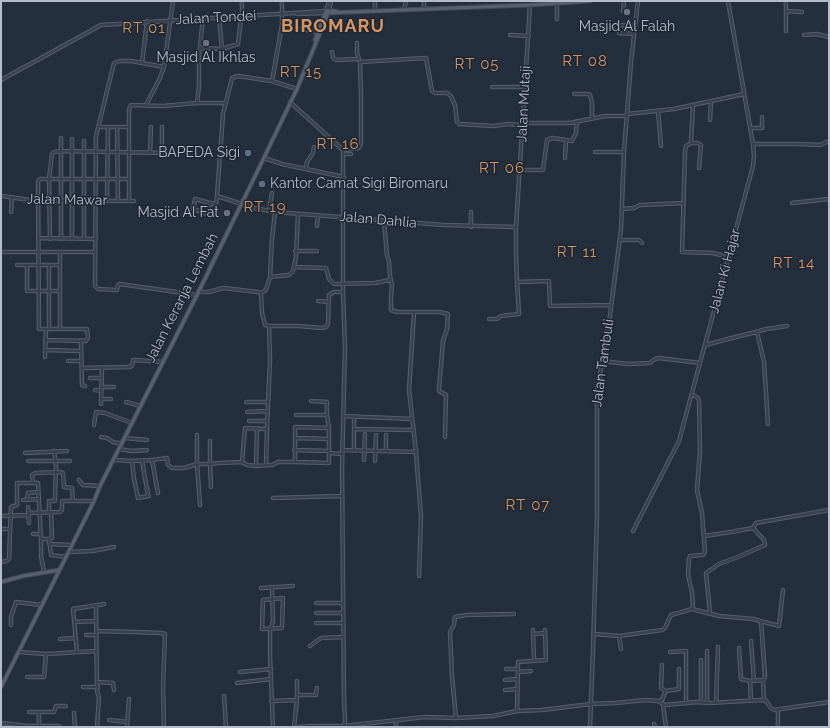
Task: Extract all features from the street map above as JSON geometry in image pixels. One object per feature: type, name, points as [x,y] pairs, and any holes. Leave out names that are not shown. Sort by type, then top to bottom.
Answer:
[{"type":"main road","points":[[312,49],[317,32],[327,12],[530,5],[590,1]]},
{"type":"main road","name":"Jalan Keranja Lembah","points":[[1,687],[140,406],[198,294],[264,158],[297,89],[327,12]]},
{"type":"main road","points":[[1,582],[59,570]]},
{"type":"main road","points":[[51,571],[55,577]]},
{"type":"street","points":[[146,105],[164,67],[173,1]]},
{"type":"street","points":[[200,48],[212,50],[222,49],[238,44],[242,1]]},
{"type":"street","points":[[272,81],[282,25],[282,1]]},
{"type":"street","points":[[327,12],[330,1]]},
{"type":"street","points":[[375,1],[375,11]]},
{"type":"street","points":[[404,10],[406,1]]},
{"type":"street","points":[[424,1],[424,9]]},
{"type":"street","points":[[623,11],[624,1]]},
{"type":"street","name":"Jalan Tambuli","points":[[590,727],[594,634],[597,474],[596,391],[611,305],[620,240],[623,209],[624,152],[638,1]]},
{"type":"street","name":"Jalan Ki Hajar","points":[[633,531],[664,470],[676,450],[753,166],[753,144],[728,1]]},
{"type":"street","points":[[786,1],[786,31]]},
{"type":"street","points":[[557,2],[557,20]]},
{"type":"street","name":"Jalan Mutaji","points":[[489,319],[519,314],[516,227],[530,5]]},
{"type":"street","points":[[787,11],[802,12]]},
{"type":"street","name":"Jalan Tondei","points":[[1,80],[100,25],[147,21],[327,12]]},
{"type":"street","points":[[219,17],[222,49]]},
{"type":"street","points":[[197,103],[203,18]]},
{"type":"street","points":[[142,62],[147,21]]},
{"type":"street","points":[[282,25],[317,32]]},
{"type":"street","points":[[619,25],[635,26]]},
{"type":"street","points":[[619,33],[634,34]]},
{"type":"street","points":[[804,35],[816,34],[829,36]]},
{"type":"street","points":[[510,35],[529,36]]},
{"type":"street","points":[[343,150],[359,148],[361,144],[360,61],[357,53],[357,43]]},
{"type":"street","points":[[332,52],[332,57],[334,59],[360,61],[427,58],[433,92],[449,94],[453,100],[457,123],[460,125],[564,123],[592,118],[658,111],[744,94]]},
{"type":"street","points":[[164,67],[142,62],[119,60],[114,63],[97,133],[95,286],[97,288],[117,290],[118,285],[120,284],[198,294],[223,288],[256,291],[261,293]]},
{"type":"street","points":[[210,203],[208,214],[193,209],[195,199],[216,204],[218,196],[222,128],[231,79],[234,76],[272,81],[297,89]]},
{"type":"street","points":[[492,87],[525,87]]},
{"type":"street","points":[[574,94],[590,95],[592,103],[592,118]]},
{"type":"street","points":[[710,120],[711,101]]},
{"type":"street","points":[[290,102],[343,150],[344,154],[343,292],[345,354],[342,450],[344,727]]},
{"type":"street","points":[[129,200],[128,180],[130,107],[133,105],[163,106],[197,103],[226,104]]},
{"type":"street","points":[[691,143],[693,105]]},
{"type":"street","points":[[658,111],[661,146]]},
{"type":"street","points":[[750,128],[762,127],[762,117]]},
{"type":"street","points":[[519,170],[543,170],[547,140],[553,138],[571,141],[574,139],[577,121]]},
{"type":"street","points":[[99,127],[129,127]]},
{"type":"street","points":[[107,201],[108,127]]},
{"type":"street","points":[[117,127],[118,201]]},
{"type":"street","points":[[150,153],[151,127]]},
{"type":"street","points":[[162,127],[162,153]]},
{"type":"street","points":[[61,138],[61,239]]},
{"type":"street","points":[[72,139],[72,239]]},
{"type":"street","points":[[565,158],[566,140]]},
{"type":"street","points":[[84,141],[84,239]]},
{"type":"street","points":[[753,144],[820,145],[829,141]]},
{"type":"street","points":[[699,168],[701,145],[698,143],[691,143],[687,145],[686,148],[681,246],[682,253],[715,253],[728,257]]},
{"type":"street","points":[[306,169],[307,162],[313,153],[314,147]]},
{"type":"street","points":[[50,238],[51,155],[54,152],[169,153]]},
{"type":"street","points":[[595,152],[624,152]]},
{"type":"street","points":[[344,154],[351,154]]},
{"type":"street","points":[[264,158],[282,164],[344,176]]},
{"type":"street","points":[[45,340],[86,340],[87,329],[38,329],[38,179],[128,180]]},
{"type":"street","points":[[269,210],[272,193]]},
{"type":"street","name":"Jalan Mawar","points":[[1,196],[38,201],[134,200]]},
{"type":"street","name":"Jalan Dahlia","points":[[218,196],[259,209],[275,212],[471,227],[516,227]]},
{"type":"street","points":[[11,212],[12,197]]},
{"type":"street","points":[[792,204],[829,199]]},
{"type":"street","points":[[623,209],[634,208],[640,205],[684,203]]},
{"type":"street","points":[[261,293],[266,290],[270,277],[275,212]]},
{"type":"street","points":[[471,212],[471,227]]},
{"type":"street","points":[[270,277],[289,275],[294,267],[298,214]]},
{"type":"street","points":[[317,226],[318,215]]},
{"type":"street","points":[[384,221],[390,280],[392,285],[391,310],[395,312],[447,312],[448,314],[447,328],[443,341],[438,389],[446,394],[445,436]]},
{"type":"street","points":[[38,238],[96,239]]},
{"type":"street","points":[[620,240],[639,240],[642,243]]},
{"type":"street","points":[[296,251],[317,251]]},
{"type":"street","points":[[1,252],[95,252]]},
{"type":"street","points":[[60,252],[60,329]]},
{"type":"street","points":[[17,265],[60,265]]},
{"type":"street","points":[[27,265],[27,291],[59,291]]},
{"type":"street","points":[[49,266],[49,329]]},
{"type":"street","points":[[294,267],[326,268],[329,279],[332,283],[372,283],[390,280]]},
{"type":"street","points":[[517,282],[549,281],[550,306],[611,305]]},
{"type":"street","points":[[261,293],[263,323],[265,325],[325,328],[328,324],[328,302],[330,294],[343,292]]},
{"type":"street","points":[[318,301],[328,302]]},
{"type":"street","points":[[414,312],[409,390],[421,517],[419,576]]},
{"type":"street","points":[[266,465],[270,360],[269,326]]},
{"type":"street","points":[[705,345],[778,326],[787,326]]},
{"type":"street","points":[[45,357],[46,329]]},
{"type":"street","points":[[757,332],[764,362],[768,424]]},
{"type":"street","points":[[81,340],[82,385],[85,386]]},
{"type":"street","points":[[46,350],[81,351]]},
{"type":"street","points":[[602,361],[628,364],[650,363],[659,358],[700,363]]},
{"type":"street","points":[[82,368],[129,367],[132,366],[134,360],[163,362]]},
{"type":"street","points":[[68,361],[81,361]]},
{"type":"street","points":[[101,404],[102,368]]},
{"type":"street","points":[[90,378],[102,378]]},
{"type":"street","points":[[95,390],[114,387]]},
{"type":"street","points":[[691,609],[693,607],[693,602],[688,575],[689,559],[690,556],[705,554],[702,514],[698,490],[700,451],[699,401],[698,398],[692,394]]},
{"type":"street","points":[[101,399],[111,399]]},
{"type":"street","points":[[114,460],[142,461],[167,458],[168,465],[172,468],[184,468],[197,464],[242,462],[247,465],[256,466],[272,465],[278,462],[329,463],[330,452],[327,402],[311,401]]},
{"type":"street","points":[[126,402],[140,406]]},
{"type":"street","points":[[246,402],[268,402]]},
{"type":"street","points":[[247,412],[267,411]]},
{"type":"street","points":[[94,425],[96,412],[105,413],[132,423]]},
{"type":"street","points":[[296,415],[327,416]]},
{"type":"street","points":[[343,416],[412,419]]},
{"type":"street","points":[[354,417],[354,450]]},
{"type":"street","points":[[248,421],[267,421]]},
{"type":"street","points":[[294,462],[295,427],[329,428]]},
{"type":"street","points":[[242,462],[245,428],[267,429]]},
{"type":"street","points":[[256,466],[257,428]]},
{"type":"street","points":[[354,429],[413,430]]},
{"type":"street","points":[[364,460],[365,434]]},
{"type":"street","points":[[197,435],[197,464],[200,505]]},
{"type":"street","points":[[375,461],[376,435]]},
{"type":"street","points":[[386,435],[386,450]]},
{"type":"street","points":[[101,437],[122,444]]},
{"type":"street","points":[[124,438],[147,440]]},
{"type":"street","points":[[295,438],[329,439]]},
{"type":"street","points":[[210,441],[211,487]]},
{"type":"street","points":[[119,449],[132,451],[147,450]]},
{"type":"street","points":[[294,450],[342,454]]},
{"type":"street","points":[[342,450],[416,452]]},
{"type":"street","points":[[54,451],[56,462],[55,501]]},
{"type":"street","points":[[25,452],[67,451]]},
{"type":"street","points":[[152,460],[158,493]]},
{"type":"street","points":[[28,462],[70,461]]},
{"type":"street","points":[[132,461],[138,498],[148,495],[142,461]]},
{"type":"street","points":[[32,482],[32,475],[34,473],[63,473],[64,487],[72,488],[73,501]]},
{"type":"street","points":[[79,480],[83,485],[100,486]]},
{"type":"street","points":[[1,562],[7,561],[8,559],[10,515],[11,507],[16,505],[17,483],[38,483],[41,556],[44,572]]},
{"type":"street","points":[[27,499],[28,493],[38,492]]},
{"type":"street","points":[[272,498],[342,496]]},
{"type":"street","points":[[23,500],[39,499]]},
{"type":"street","points":[[66,557],[51,556],[49,539],[52,537],[49,501],[94,501]]},
{"type":"street","points":[[1,516],[40,512],[61,512],[62,501]]},
{"type":"street","points":[[28,507],[29,523]]},
{"type":"street","points":[[704,536],[753,528],[756,523],[829,510]]},
{"type":"street","points":[[710,613],[706,573],[719,564],[765,546],[764,540],[753,528]]},
{"type":"street","points":[[1,529],[9,529]]},
{"type":"street","points":[[33,534],[41,534]]},
{"type":"street","points":[[41,539],[49,539]]},
{"type":"street","points":[[49,544],[72,545]]},
{"type":"street","points":[[68,552],[92,551],[114,547]]},
{"type":"street","points":[[261,588],[293,586]]},
{"type":"street","points":[[272,587],[273,598],[272,626],[270,629],[270,669],[273,727]]},
{"type":"street","points":[[594,634],[619,636],[662,630],[665,628],[671,615],[691,609],[753,619],[779,626],[783,590]]},
{"type":"street","points":[[282,598],[283,627],[270,629],[261,628],[263,600],[282,598]]},
{"type":"street","points":[[11,625],[11,617],[16,602],[42,605]]},
{"type":"street","points":[[316,603],[343,603]]},
{"type":"street","points":[[77,652],[74,608],[104,604]]},
{"type":"street","points":[[96,605],[99,697],[97,727]]},
{"type":"street","points":[[316,613],[343,613]]},
{"type":"street","points":[[456,718],[450,632],[454,625],[455,617],[466,615],[514,614]]},
{"type":"street","points":[[74,622],[96,621]]},
{"type":"street","points":[[761,621],[765,677],[763,680],[764,700],[772,710],[829,702]]},
{"type":"street","points":[[316,623],[343,623]]},
{"type":"street","points":[[533,630],[534,661]]},
{"type":"street","points":[[86,635],[96,633],[136,632],[161,632],[165,634],[163,687],[164,727]]},
{"type":"street","points":[[517,711],[518,662],[546,660],[545,632],[533,634]]},
{"type":"street","points":[[619,636],[621,649]]},
{"type":"street","points":[[310,646],[321,638],[343,637]]},
{"type":"street","points":[[60,639],[76,638]]},
{"type":"street","points":[[751,641],[754,681]]},
{"type":"street","points":[[716,702],[718,646]]},
{"type":"street","points":[[739,648],[741,679],[750,681],[763,680]]},
{"type":"street","points":[[19,652],[46,654],[97,651]]},
{"type":"street","points":[[670,652],[686,651],[686,703]]},
{"type":"street","points":[[707,651],[707,703]]},
{"type":"street","points":[[27,677],[45,676],[46,654]]},
{"type":"street","points":[[700,660],[701,702]]},
{"type":"street","points":[[662,665],[661,688],[665,691]]},
{"type":"street","points":[[240,672],[270,669]]},
{"type":"street","points":[[665,691],[679,689],[679,669]]},
{"type":"street","points":[[506,670],[531,671]]},
{"type":"street","points":[[237,683],[271,679]]},
{"type":"street","points":[[505,680],[518,679]]},
{"type":"street","points":[[294,727],[297,700],[297,681]]},
{"type":"street","points":[[750,681],[751,700]]},
{"type":"street","points":[[98,682],[113,683],[114,690]]},
{"type":"street","points":[[83,687],[98,687]]},
{"type":"street","points":[[297,696],[316,695],[317,688]]},
{"type":"street","points":[[505,690],[518,689]]},
{"type":"street","points":[[658,701],[662,700],[665,691]]},
{"type":"street","points":[[224,696],[226,727]]},
{"type":"street","points":[[127,727],[129,699]]},
{"type":"street","points":[[271,701],[297,700]]},
{"type":"street","points":[[299,727],[344,727],[425,717],[456,718],[493,716],[517,711],[542,710],[591,704],[615,704],[646,700],[658,701],[665,705],[764,700]]},
{"type":"street","points":[[662,704],[666,727]]},
{"type":"street","points":[[29,712],[54,712],[56,706],[66,706]]},
{"type":"street","points":[[778,710],[778,727]]},
{"type":"street","points":[[39,712],[39,726]]},
{"type":"street","points":[[74,713],[75,727]]},
{"type":"street","points":[[109,720],[127,722]]},
{"type":"street","points":[[396,721],[396,727]]},
{"type":"street","points":[[1,723],[60,727]]},
{"type":"place","name":"Masjid Al Falah","points":[[627,12]]},
{"type":"place","name":"Masjid Al Ikhlas","points":[[206,43]]},
{"type":"place","name":"BAPEDA Sigi","points":[[248,153]]},
{"type":"place","name":"Kantor Camat Sigi Biromaru","points":[[262,184]]},
{"type":"place","name":"Masjid Al Fat","points":[[227,213]]},
{"type":"district","name":"BIROMARU","points":[[333,27]]},
{"type":"district","name":"RT 01","points":[[144,28]]},
{"type":"district","name":"RT 08","points":[[585,61]]},
{"type":"district","name":"RT 05","points":[[477,64]]},
{"type":"district","name":"RT 15","points":[[301,72]]},
{"type":"district","name":"RT 16","points":[[338,144]]},
{"type":"district","name":"RT 06","points":[[502,168]]},
{"type":"district","name":"RT 19","points":[[265,207]]},
{"type":"district","name":"RT 11","points":[[577,252]]},
{"type":"district","name":"RT 14","points":[[794,263]]},
{"type":"district","name":"RT 07","points":[[528,505]]}]
